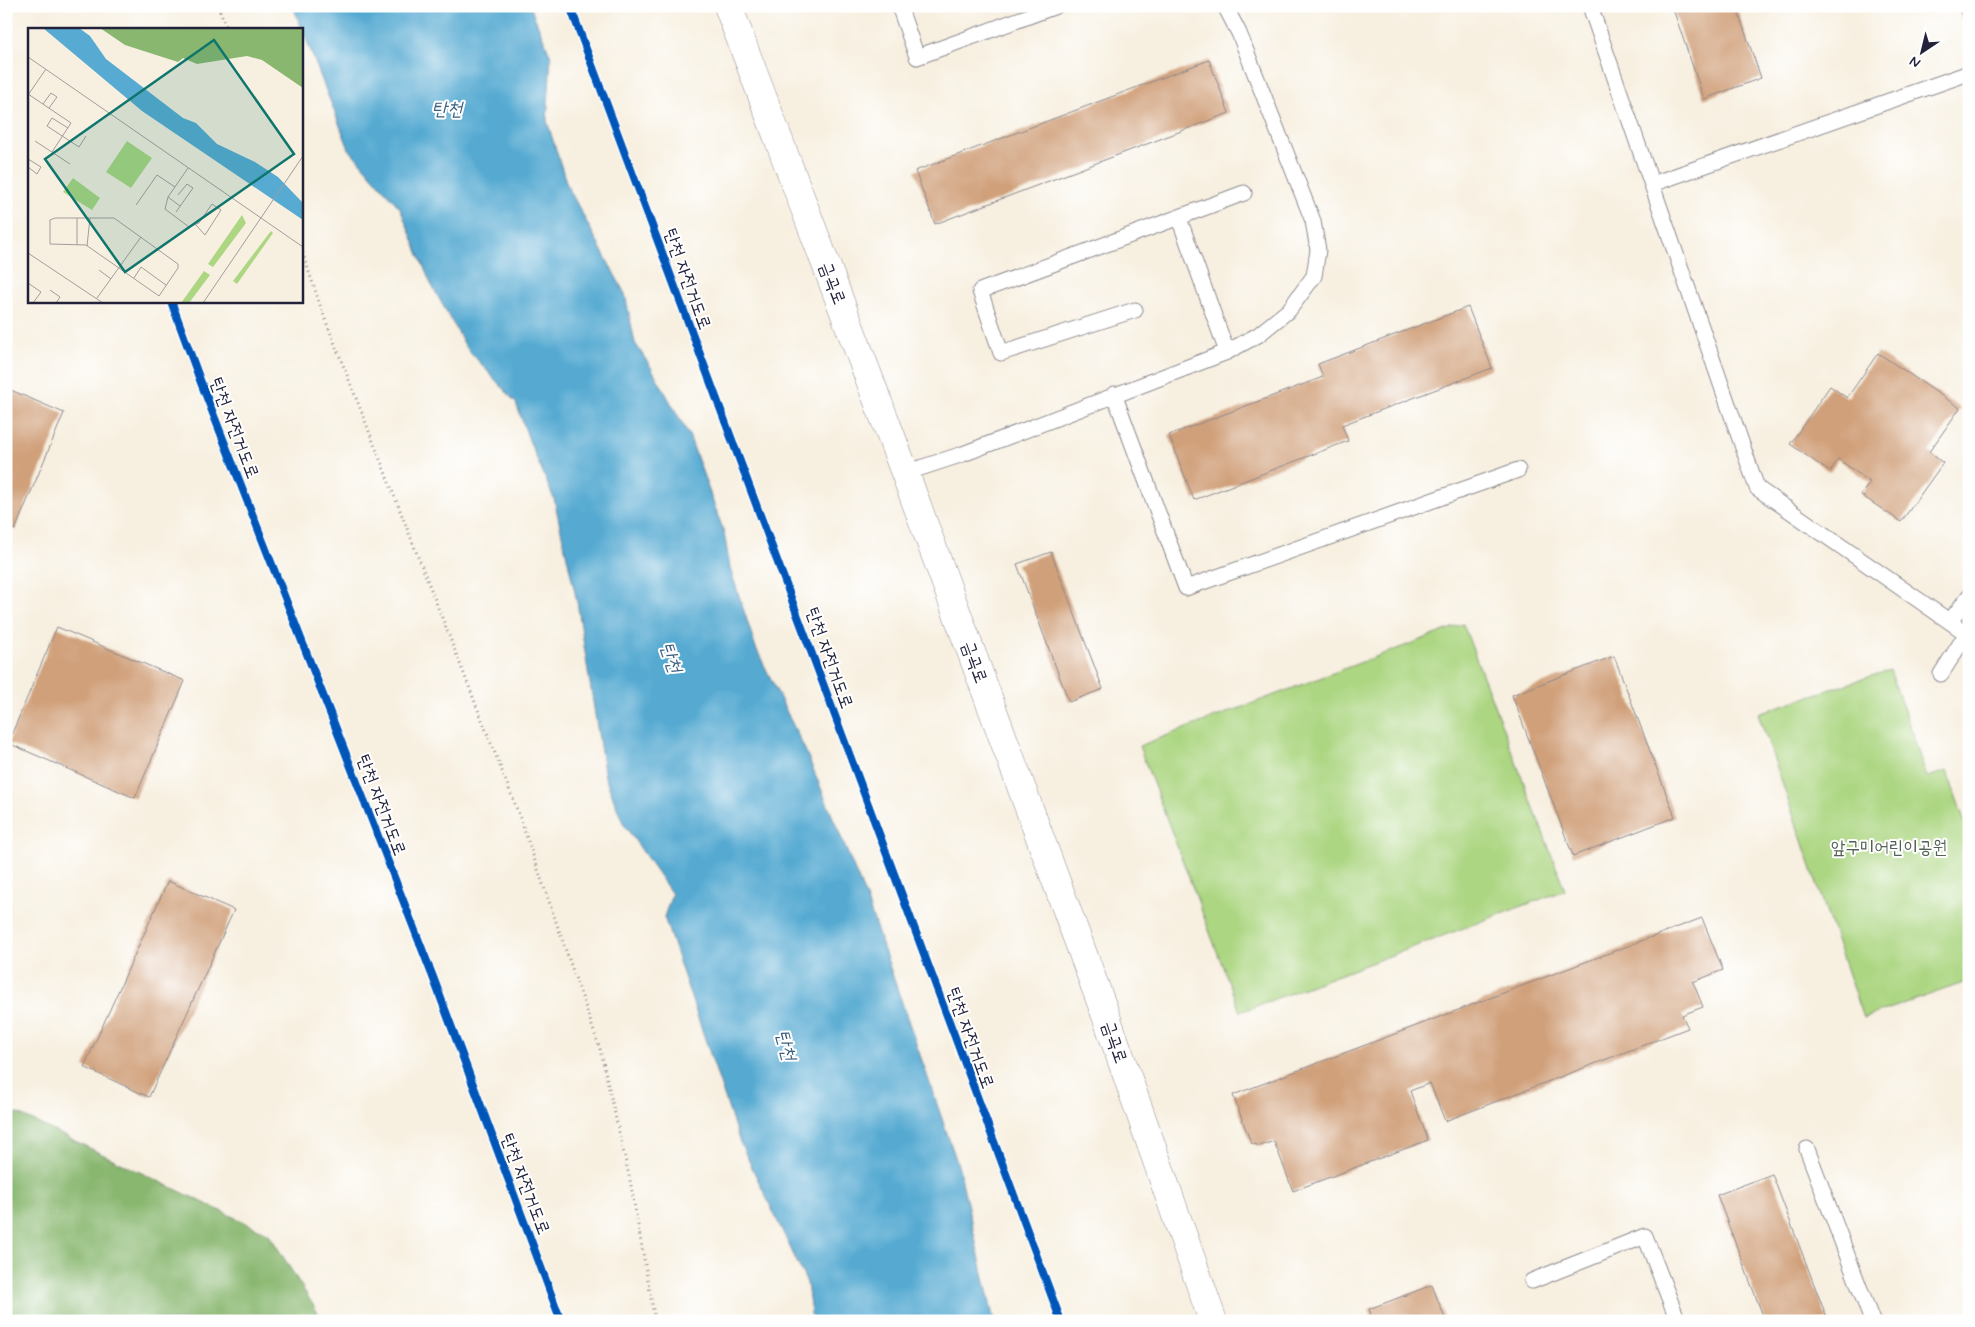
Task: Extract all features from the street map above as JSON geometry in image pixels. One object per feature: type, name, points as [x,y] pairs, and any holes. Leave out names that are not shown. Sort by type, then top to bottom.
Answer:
[{"type":"main road","name":"금곡로","points":[[728,6],[905,473],[1103,1007],[1213,1321]]},
{"type":"lane","points":[[899,6],[917,57],[1056,6]]},
{"type":"lane","points":[[905,473],[963,454],[1114,394],[1228,352],[1258,335],[1289,310],[1314,276],[1318,250],[1313,221],[1239,33],[1225,6]]},
{"type":"lane","points":[[1590,6],[1757,488],[1968,634],[1941,674]]},
{"type":"lane","points":[[1966,6],[1969,13]]},
{"type":"lane","points":[[1652,184],[1969,72]]},
{"type":"lane","points":[[1135,310],[1001,352],[980,291],[1244,193]]},
{"type":"lane","points":[[1179,218],[1228,352]]},
{"type":"lane","points":[[1114,394],[1186,588],[1518,470]]},
{"type":"lane","points":[[1950,621],[1969,596]]},
{"type":"lane","points":[[1807,1149],[1872,1321]]},
{"type":"lane","points":[[1532,1281],[1645,1236],[1678,1321]]},
{"type":"path","points":[[218,6],[227,28]]},
{"type":"path","points":[[302,251],[322,311],[518,812],[600,1049],[630,1180],[655,1321]]},
{"type":"green space","points":[[1463,624],[1565,890],[1240,1012],[1139,746]]},
{"type":"green space","name":"앞구미어린이공원","points":[[1890,670],[1927,777],[1947,771],[1969,834],[1969,981],[1863,1018],[1758,713]]},
{"type":"green space","points":[[6,1108],[269,1234],[323,1321],[6,1321]]},
{"type":"water","name":"탄천","points":[[293,6],[530,6],[551,57],[547,121],[567,185],[625,294],[635,343],[689,435],[724,532],[730,568],[756,648],[806,752],[865,895],[959,1168],[994,1321],[812,1321],[807,1283],[739,1140],[664,917],[672,894],[623,823],[605,777],[577,602],[554,499],[530,443],[516,403],[466,347],[430,282],[400,208],[349,149]]},
{"type":"building","points":[[1672,6],[1736,6],[1761,78],[1704,99]]},
{"type":"building","points":[[1209,60],[1229,113],[935,224],[915,171]]},
{"type":"building","points":[[1468,307],[1492,368],[1342,425],[1348,441],[1194,500],[1169,435],[1323,377],[1318,364]]},
{"type":"building","points":[[1878,353],[1960,408],[1929,452],[1943,463],[1901,522],[1861,495],[1870,482],[1838,459],[1830,472],[1790,444],[1830,386],[1847,398]]},
{"type":"building","points":[[6,388],[64,413],[15,530],[6,526]]},
{"type":"building","points":[[1051,552],[1103,689],[1069,702],[1017,564]]},
{"type":"building","points":[[57,627],[185,681],[135,798],[8,743]]},
{"type":"building","points":[[1614,656],[1675,817],[1573,856],[1512,695]]},
{"type":"building","points":[[168,881],[234,910],[149,1097],[84,1067]]},
{"type":"building","points":[[1702,918],[1723,970],[1693,982],[1703,1007],[1682,1015],[1688,1028],[1445,1121],[1430,1083],[1410,1091],[1428,1140],[1293,1191],[1274,1141],[1260,1146],[1251,1143],[1233,1095]]},
{"type":"building","points":[[1772,1174],[1828,1321],[1765,1321],[1717,1195]]},
{"type":"building","points":[[1432,1285],[1446,1321],[1373,1321],[1369,1309]]},
{"type":"cycle path","name":"탄천 자전거도로","points":[[570,6],[1061,1321]]},
{"type":"cycle path","name":"탄천 자전거도로","points":[[171,302],[433,977],[561,1321]]}]
